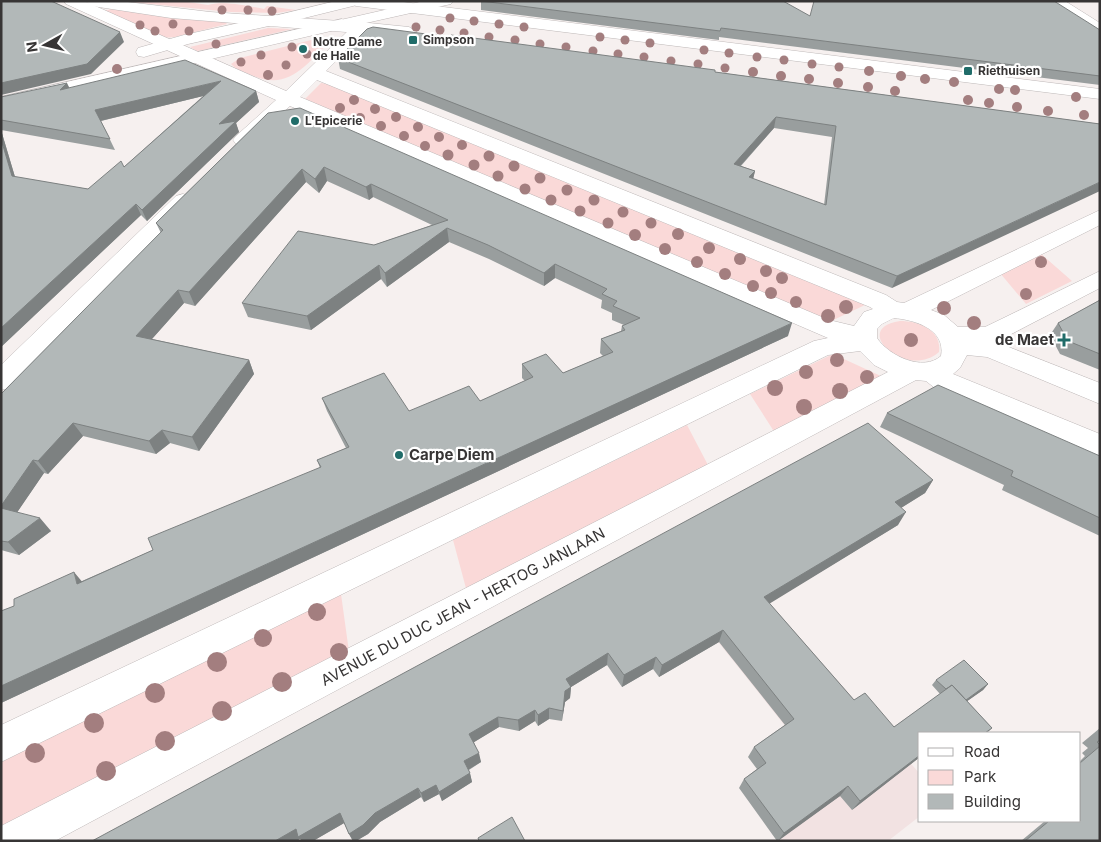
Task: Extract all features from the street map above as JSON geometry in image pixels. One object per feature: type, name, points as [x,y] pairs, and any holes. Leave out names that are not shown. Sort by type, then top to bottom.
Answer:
[{"type":"street","points":[[71,1],[289,99],[820,326],[865,339]]},
{"type":"street","points":[[92,1],[167,12],[342,24],[426,35]]},
{"type":"street","points":[[123,56],[356,1],[1100,94]]},
{"type":"street","points":[[342,24],[368,9],[356,1]]},
{"type":"street","points":[[1,102],[446,1]]},
{"type":"street","points":[[1054,1],[1100,30]]},
{"type":"street","points":[[228,156],[269,114],[289,99],[347,38],[361,26]]},
{"type":"street","points":[[314,72],[899,311],[925,316],[941,325],[954,340],[991,349],[1100,394]]},
{"type":"street","points":[[1,381],[200,183]]},
{"type":"street","points":[[1100,216],[899,311],[875,315],[866,324],[865,339],[876,354],[892,365],[922,371],[1100,446]]},
{"type":"street","points":[[954,340],[990,334],[1100,278]]},
{"type":"street","points":[[1,744],[823,347],[865,339]]},
{"type":"street","points":[[922,371],[946,366],[955,357],[954,340]]},
{"type":"street","name":"AVENUE DU DUC JEAN - HERTOG JANLAAN","points":[[14,841],[922,371]]},
{"type":"shaded area","points":[[648,554],[749,580],[918,772],[918,818],[888,841],[778,841],[840,795]]},
{"type":"green space","points":[[120,1],[181,1],[208,5],[230,4],[264,9],[267,6],[296,10],[277,13],[231,12]]},
{"type":"green space","points":[[111,9],[225,22],[227,24],[175,37],[162,38],[104,11]]},
{"type":"green space","points":[[268,28],[292,29],[203,50],[197,51],[190,47]]},
{"type":"green space","points":[[319,38],[332,39],[305,66],[287,78],[265,79],[240,71],[231,64],[240,58]]},
{"type":"green space","points":[[321,83],[328,84],[865,305],[827,323],[305,99]]},
{"type":"green space","points":[[1040,253],[1072,281],[1026,304],[1000,273]]},
{"type":"green space","points":[[900,321],[915,323],[928,328],[937,338],[939,352],[926,359],[912,360],[899,357],[888,350],[881,342],[880,333],[886,326]]},
{"type":"green space","points":[[833,354],[883,377],[775,433],[750,394]]},
{"type":"green space","points":[[687,425],[709,467],[467,592],[453,540]]},
{"type":"green space","points":[[341,594],[349,652],[1,831],[1,760]]},
{"type":"building","points":[[1,1],[51,1],[120,32],[87,64],[1,83]]},
{"type":"building","points":[[481,1],[783,1],[810,16],[814,1],[1054,1],[1100,30],[1100,76],[721,28],[720,31]]},
{"type":"building","points":[[373,27],[449,37],[451,35],[1100,124],[1100,182],[897,276],[338,58],[367,29]],"holes":[[[776,117],[836,126],[826,205],[749,177],[755,171],[734,164]]]},
{"type":"building","points":[[185,60],[256,91],[219,124],[236,121],[142,210],[136,204],[1,328],[1,139],[12,176],[88,189],[121,161],[124,167],[221,81],[95,110],[110,139],[1,120],[1,97],[67,83],[60,90]]},
{"type":"building","points":[[300,108],[792,323],[1,686],[1,611],[14,606],[14,599],[74,572],[77,584],[153,550],[148,538],[321,467],[317,460],[349,447],[322,398],[384,373],[409,411],[469,386],[480,401],[533,377],[522,364],[546,354],[563,373],[613,352],[601,339],[625,330],[622,326],[640,318],[613,306],[617,301],[602,294],[607,289],[555,264],[544,273],[488,245],[447,228],[385,273],[379,265],[307,316],[242,303],[298,231],[374,245],[448,220],[371,184],[366,187],[324,167],[315,179],[302,169],[189,292],[178,290],[136,336],[249,360],[192,437],[162,430],[149,441],[73,423],[38,461],[33,460],[1,506],[1,394],[163,230],[156,223],[268,113]]},
{"type":"building","points":[[1100,300],[1100,354],[1068,341],[1058,323]]},
{"type":"building","points":[[938,385],[1100,456],[1100,518],[1011,476],[1013,471],[887,413]]},
{"type":"building","points":[[868,423],[933,480],[895,502],[906,512],[764,597],[854,700],[865,693],[894,727],[952,685],[992,728],[986,732],[918,732],[918,757],[860,801],[848,786],[784,833],[744,779],[766,763],[754,747],[794,719],[723,630],[662,665],[656,657],[624,675],[608,653],[566,679],[571,687],[565,691],[563,711],[549,708],[538,715],[535,710],[518,720],[498,717],[469,734],[479,753],[464,761],[470,773],[439,792],[436,785],[421,793],[418,788],[375,813],[363,825],[349,834],[340,813],[298,837],[296,829],[275,841],[92,841]]},
{"type":"building","points":[[1,508],[40,518],[8,542],[1,541]]},
{"type":"building","points":[[964,660],[988,684],[966,700],[952,685],[946,689],[936,680]]},
{"type":"building","points":[[1100,746],[1100,841],[1025,841],[1048,822],[1081,822],[1081,762]]},
{"type":"building","points":[[512,817],[525,841],[479,841],[478,838]]},
{"type":"place","name":"Simpson","points":[[413,40]]},
{"type":"place","name":"Notre Dame de Halle","points":[[303,49]]},
{"type":"place","name":"Riethuisen","points":[[968,71]]},
{"type":"place","name":"L'Epicerie","points":[[295,121]]},
{"type":"place","name":"de Maet","points":[[1064,340]]},
{"type":"place","name":"Carpe Diem","points":[[399,455]]}]
